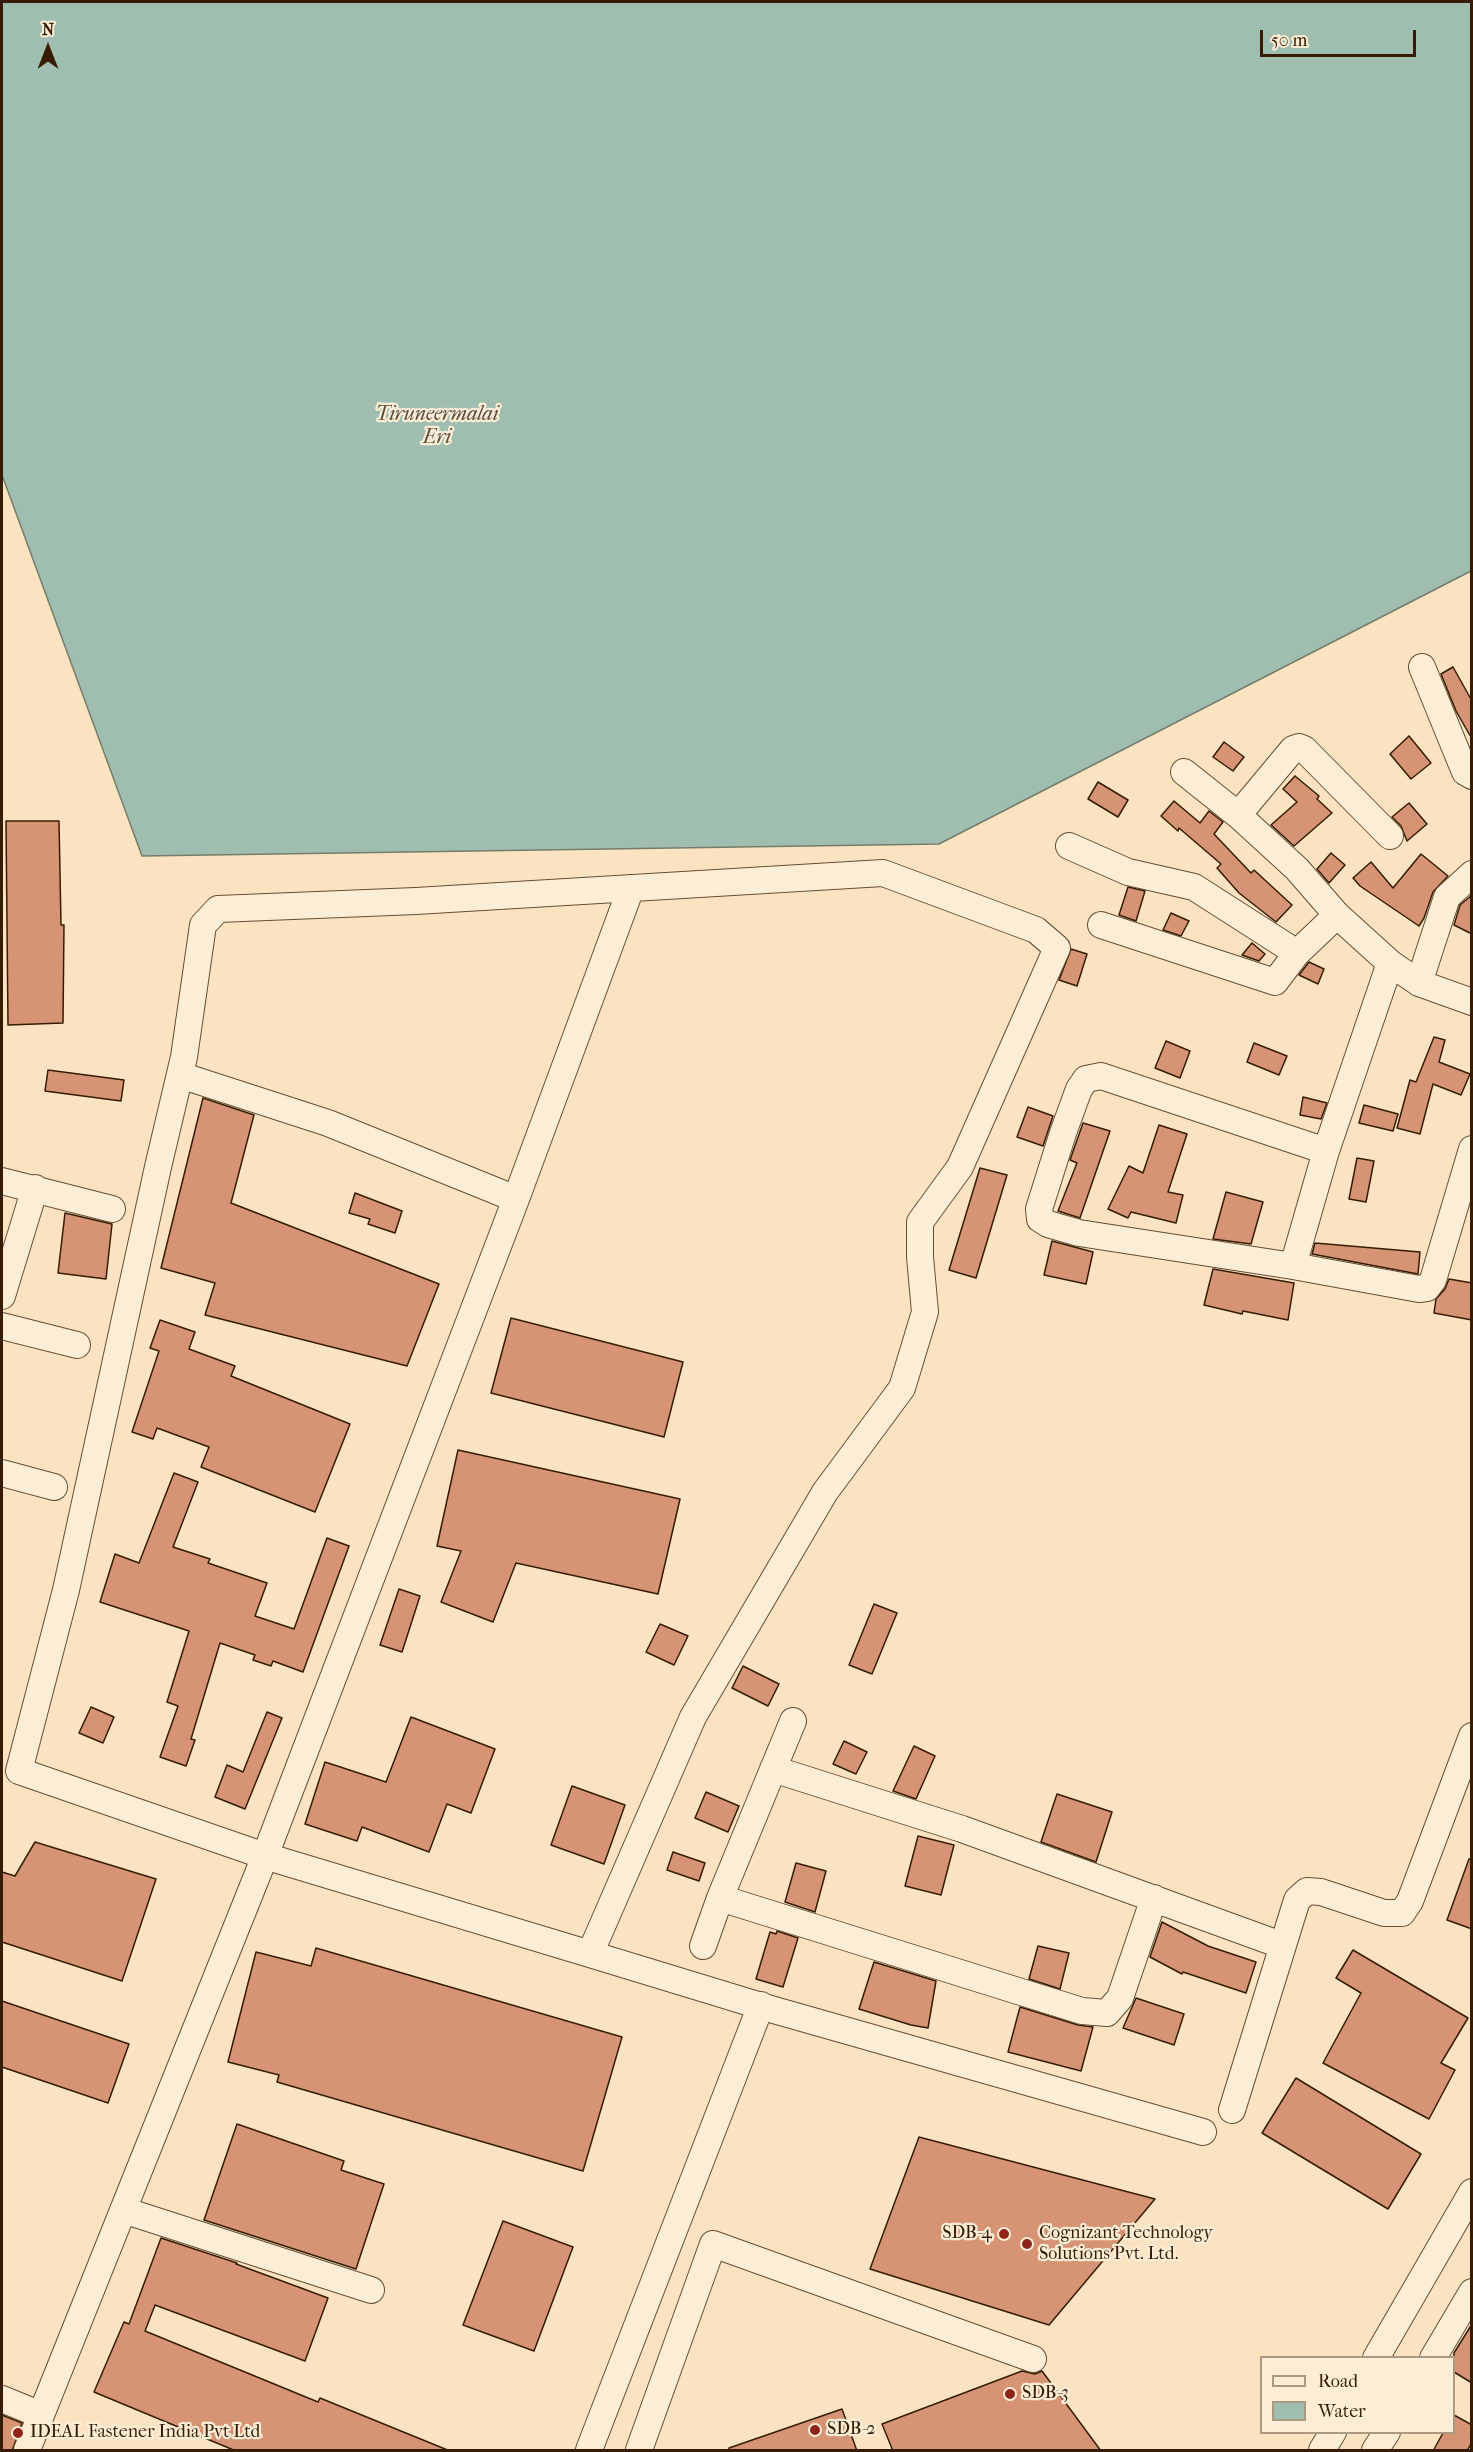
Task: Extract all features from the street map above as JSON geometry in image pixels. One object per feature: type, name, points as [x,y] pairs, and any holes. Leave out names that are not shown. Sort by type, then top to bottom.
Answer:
[{"type":"street","points":[[1422,667],[1465,772],[1472,776]]},
{"type":"street","points":[[1238,815],[1293,749],[1299,747],[1304,749],[1390,836]]},
{"type":"street","points":[[1184,772],[1238,815],[1297,869],[1337,915],[1390,963],[1419,983],[1472,1002]]},
{"type":"street","points":[[1069,846],[1128,872],[1194,887],[1297,953]]},
{"type":"street","points":[[590,1954],[693,1717],[825,1492],[902,1388],[925,1312],[920,1257],[920,1222],[960,1167],[1057,948],[1036,930],[883,873],[416,902],[218,909],[203,925],[180,1075],[66,1590],[19,1771],[265,1856],[590,1954],[761,2005],[1203,2132]]},
{"type":"street","points":[[1419,983],[1447,897],[1472,874]]},
{"type":"street","points":[[27,2451],[265,1856],[516,1198],[631,888]]},
{"type":"street","points":[[1101,924],[1275,982],[1297,953],[1337,915]]},
{"type":"street","points":[[1293,1266],[1326,1151],[1390,963]]},
{"type":"street","points":[[180,1075],[328,1123],[516,1198]]},
{"type":"street","points":[[1326,1151],[1101,1076],[1094,1077],[1086,1079],[1078,1089],[1039,1209],[1040,1219],[1048,1224],[1078,1233],[1293,1266],[1419,1289],[1427,1288],[1433,1280],[1472,1149]]},
{"type":"street","points":[[2,1181],[112,1209]]},
{"type":"street","points":[[2,1296],[35,1188]]},
{"type":"street","points":[[2,1326],[77,1345]]},
{"type":"street","points":[[2,1473],[54,1487]]},
{"type":"street","points":[[703,1946],[720,1898],[793,1721]]},
{"type":"street","points":[[1232,2110],[1281,1945],[1297,1900],[1307,1891],[1321,1892],[1384,1914],[1402,1914],[1410,1901],[1472,1736]]},
{"type":"street","points":[[773,1768],[962,1830],[1281,1945]]},
{"type":"street","points":[[720,1898],[1082,2011],[1107,2013],[1120,1998],[1154,1898]]},
{"type":"street","points":[[589,2451],[761,2005]]},
{"type":"street","points":[[1377,2356],[1472,2192]]},
{"type":"street","points":[[123,2210],[371,2290]]},
{"type":"street","points":[[639,2451],[713,2244],[1033,2359]]},
{"type":"street","points":[[1434,2356],[1472,2292]]},
{"type":"street","points":[[2,2399],[41,2415]]},
{"type":"street","points":[[1322,2451],[1332,2434]]},
{"type":"street","points":[[1375,2451],[1386,2434]]},
{"type":"water","name":"Tiruneermalai Eri","points":[[2,2],[1471,2],[1471,571],[939,844],[142,856],[2,475]]},
{"type":"building","points":[[1453,667],[1472,701],[1472,739],[1456,711],[1441,674]]},
{"type":"building","points":[[1409,736],[1431,763],[1411,779],[1390,754]]},
{"type":"building","points":[[1224,742],[1244,757],[1233,771],[1213,757]]},
{"type":"building","points":[[1295,776],[1319,796],[1317,799],[1332,813],[1294,846],[1271,825],[1297,802],[1283,789]]},
{"type":"building","points":[[1098,782],[1128,800],[1118,817],[1088,799]]},
{"type":"building","points":[[1174,801],[1200,823],[1209,811],[1223,822],[1214,834],[1251,873],[1254,870],[1292,905],[1276,922],[1239,893],[1217,868],[1221,864],[1179,828],[1178,831],[1161,816]]},
{"type":"building","points":[[1409,803],[1427,824],[1407,841],[1401,826],[1392,817]]},
{"type":"building","points":[[6,821],[59,821],[61,925],[64,925],[63,1023],[8,1025]]},
{"type":"building","points":[[1331,853],[1345,865],[1329,883],[1317,869]]},
{"type":"building","points":[[1421,854],[1448,876],[1433,892],[1419,926],[1360,886],[1353,878],[1371,862],[1393,888]]},
{"type":"building","points":[[1128,887],[1145,891],[1136,921],[1119,915]]},
{"type":"building","points":[[1472,895],[1472,934],[1454,925],[1460,905]]},
{"type":"building","points":[[1171,913],[1189,921],[1181,936],[1163,930]]},
{"type":"building","points":[[1252,943],[1265,954],[1259,961],[1242,955]]},
{"type":"building","points":[[1071,949],[1087,954],[1077,986],[1059,980]]},
{"type":"building","points":[[1309,962],[1324,969],[1318,984],[1299,975]]},
{"type":"building","points":[[1434,1037],[1445,1040],[1439,1062],[1470,1074],[1461,1095],[1433,1084],[1420,1134],[1397,1128],[1410,1080],[1416,1082]]},
{"type":"building","points":[[1166,1041],[1190,1051],[1180,1078],[1155,1068]]},
{"type":"building","points":[[1254,1043],[1287,1056],[1279,1075],[1247,1062]]},
{"type":"building","points":[[48,1070],[124,1080],[121,1101],[45,1091]]},
{"type":"building","points":[[1303,1097],[1327,1103],[1321,1119],[1300,1115]]},
{"type":"building","points":[[203,1098],[254,1115],[231,1203],[439,1284],[407,1366],[205,1315],[215,1283],[161,1268]]},
{"type":"building","points":[[1364,1105],[1398,1114],[1393,1131],[1359,1123]]},
{"type":"building","points":[[1028,1107],[1053,1116],[1043,1146],[1017,1137]]},
{"type":"building","points":[[1083,1123],[1110,1131],[1080,1218],[1058,1211],[1077,1163],[1070,1160]]},
{"type":"building","points":[[1159,1125],[1187,1134],[1168,1192],[1183,1195],[1176,1223],[1131,1212],[1128,1218],[1108,1209],[1129,1166],[1143,1173]]},
{"type":"building","points":[[1357,1158],[1374,1161],[1366,1202],[1349,1199]]},
{"type":"building","points":[[980,1168],[1007,1175],[976,1278],[949,1270]]},
{"type":"building","points":[[1226,1192],[1263,1202],[1251,1244],[1213,1239]]},
{"type":"building","points":[[355,1193],[402,1211],[395,1233],[368,1224],[370,1219],[349,1213]]},
{"type":"building","points":[[65,1213],[112,1224],[106,1279],[58,1273]]},
{"type":"building","points":[[1052,1241],[1093,1252],[1086,1284],[1044,1275]]},
{"type":"building","points":[[1315,1243],[1420,1252],[1418,1274],[1312,1254]]},
{"type":"building","points":[[1213,1269],[1294,1283],[1288,1320],[1243,1311],[1242,1314],[1204,1305]]},
{"type":"building","points":[[1449,1279],[1472,1283],[1472,1320],[1434,1313],[1436,1299],[1445,1289]]},
{"type":"building","points":[[511,1318],[683,1362],[664,1437],[491,1393]]},
{"type":"building","points":[[160,1320],[195,1332],[189,1349],[235,1366],[231,1376],[350,1424],[315,1512],[201,1467],[209,1447],[157,1428],[153,1439],[132,1432],[159,1351],[150,1348]]},
{"type":"building","points":[[458,1450],[680,1499],[658,1594],[516,1563],[493,1622],[441,1602],[461,1551],[437,1546]]},
{"type":"building","points":[[174,1473],[198,1482],[173,1547],[210,1559],[208,1563],[267,1583],[255,1616],[294,1629],[327,1538],[349,1546],[303,1672],[273,1661],[271,1666],[253,1660],[255,1655],[220,1643],[191,1739],[195,1740],[186,1766],[160,1757],[178,1706],[167,1702],[189,1631],[100,1602],[115,1554],[139,1563]]},
{"type":"building","points":[[399,1589],[420,1596],[402,1652],[380,1645]]},
{"type":"building","points":[[874,1604],[897,1613],[872,1674],[849,1665]]},
{"type":"building","points":[[660,1624],[688,1636],[674,1665],[646,1652]]},
{"type":"building","points":[[743,1666],[779,1684],[768,1706],[732,1688]]},
{"type":"building","points":[[91,1707],[114,1717],[103,1743],[79,1733]]},
{"type":"building","points":[[267,1712],[282,1718],[245,1809],[215,1797],[227,1765],[243,1772]]},
{"type":"building","points":[[411,1717],[495,1749],[471,1813],[447,1804],[429,1852],[362,1827],[357,1841],[305,1824],[325,1762],[386,1782]]},
{"type":"building","points":[[844,1741],[867,1752],[856,1774],[833,1764]]},
{"type":"building","points":[[914,1746],[935,1756],[916,1799],[893,1791]]},
{"type":"building","points":[[572,1786],[625,1805],[604,1864],[551,1845]]},
{"type":"building","points":[[706,1792],[739,1806],[728,1832],[695,1818]]},
{"type":"building","points":[[1057,1794],[1112,1812],[1096,1862],[1041,1842]]},
{"type":"building","points":[[918,1836],[954,1845],[941,1895],[905,1886]]},
{"type":"building","points":[[35,1842],[156,1879],[122,1981],[2,1942],[2,1872],[15,1876]]},
{"type":"building","points":[[673,1852],[705,1863],[699,1881],[667,1870]]},
{"type":"building","points":[[1469,1859],[1472,1859],[1472,1929],[1447,1920]]},
{"type":"building","points":[[796,1863],[826,1871],[815,1912],[785,1902]]},
{"type":"building","points":[[1162,1922],[1208,1946],[1256,1962],[1246,1993],[1183,1972],[1182,1974],[1150,1957]]},
{"type":"building","points":[[777,1931],[798,1938],[783,1987],[756,1979],[770,1932],[776,1934]]},
{"type":"building","points":[[1038,1946],[1069,1953],[1060,1989],[1029,1979]]},
{"type":"building","points":[[316,1948],[622,2037],[583,2171],[277,2082],[279,2075],[228,2062],[256,1952],[311,1966]]},
{"type":"building","points":[[1353,1950],[1468,2018],[1441,2063],[1455,2070],[1429,2119],[1323,2063],[1361,1993],[1336,1978]]},
{"type":"building","points":[[874,1962],[936,1981],[928,2028],[859,2009]]},
{"type":"building","points":[[1136,1998],[1184,2014],[1174,2045],[1123,2028]]},
{"type":"building","points":[[2,2001],[129,2044],[108,2103],[2,2067]]},
{"type":"building","points":[[1020,2007],[1078,2025],[1093,2027],[1081,2071],[1008,2052]]},
{"type":"building","points":[[1296,2078],[1421,2154],[1388,2209],[1262,2133]]},
{"type":"building","points":[[237,2124],[344,2161],[341,2170],[384,2184],[356,2269],[204,2220]]},
{"type":"building","name":"SDB-4","points":[[919,2137],[1155,2199],[1049,2325],[870,2269]]},
{"type":"building","points":[[503,2221],[573,2247],[534,2351],[463,2325]]},
{"type":"building","points":[[161,2238],[237,2263],[328,2298],[305,2361],[155,2305],[145,2331],[318,2402],[320,2398],[450,2451],[236,2451],[94,2392],[124,2322],[129,2324]]},
{"type":"building","points":[[1472,2324],[1472,2383],[1455,2373],[1454,2353]]},
{"type":"building","name":"SDB-3","points":[[1022,2371],[1035,2374],[1042,2371],[1101,2451],[893,2451],[882,2424]]},
{"type":"building","name":"SDB-2","points":[[842,2409],[857,2451],[729,2451],[729,2448]]},
{"type":"building","points":[[2,2415],[22,2423],[12,2451],[2,2451]]},
{"type":"building","points":[[1455,2416],[1472,2425],[1472,2442],[1467,2451],[1433,2451],[1442,2434],[1455,2434]]},
{"type":"place","name":"SDB-4","points":[[1004,2234]]},
{"type":"place","name":"Cognizant Technology Solutions Pvt. Ltd.","points":[[1027,2244]]},
{"type":"place","name":"SDB-3","points":[[1010,2394]]},
{"type":"place","name":"SDB-2","points":[[815,2430]]},
{"type":"place","name":"IDEAL Fastener India Pvt Ltd","points":[[18,2433]]}]
